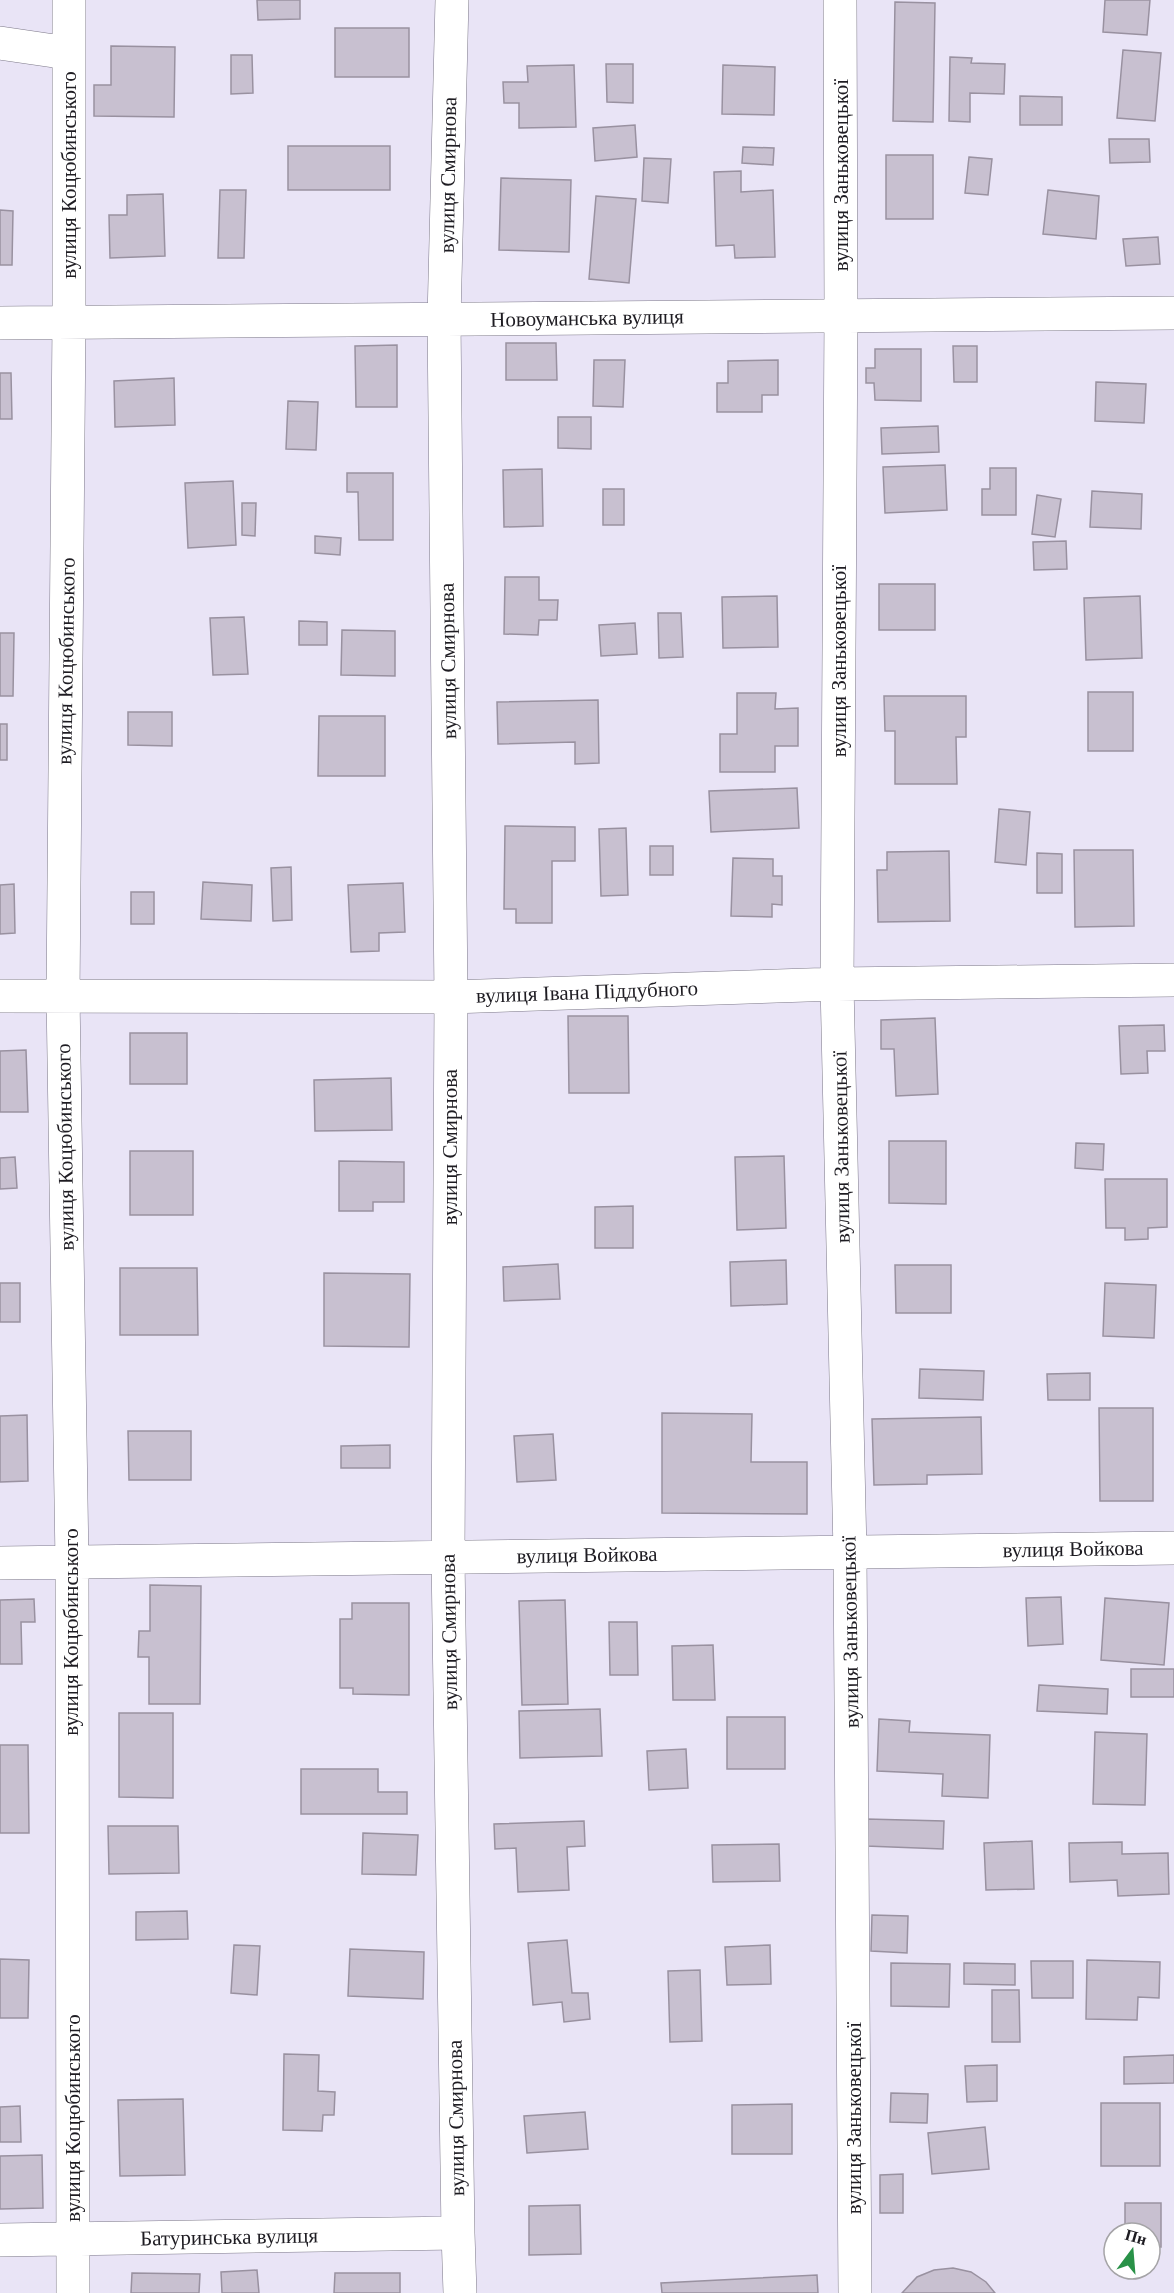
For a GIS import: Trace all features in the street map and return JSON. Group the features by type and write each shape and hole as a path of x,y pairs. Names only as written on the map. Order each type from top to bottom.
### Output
{"street":[{"name":"вулиця Коцюбинського","path":"69,0 69,322 63,995 72,1562 73,2293"},
{"name":"вулиця Смирнова","path":"452,0 444,319 451,997 448,1557 460,2293"},
{"name":"вулиця Заньковецької","path":"840,0 841,315 837,984 850,1552 855,2293"},
{"path":"0,43 69,53"},
{"name":"Новоуманська вулиця","path":"0,323 1174,312"},
{"name":"вулиця Івана Піддубного","path":"0,996 451,997 837,984 1174,980"},
{"name":"вулиця Войкова","path":"0,1563 1174,1548"},
{"name":"Батуринська вулиця","path":"0,2240 458,2233"}],"building":[{"path":"257,0 300,0 300,19 258,20"},
{"path":"1105,0 1150,0 1147,35 1103,32"},
{"path":"895,2 935,3 933,122 893,121"},
{"path":"335,28 409,28 409,77 335,77"},
{"path":"111,46 175,47 174,117 94,116 94,85 111,85"},
{"path":"1123,50 1161,53 1155,121 1117,118"},
{"path":"231,55 252,55 253,93 231,94"},
{"path":"950,57 972,58 971,63 1005,64 1004,94 970,93 970,122 949,121"},
{"path":"606,64 633,64 633,103 607,102"},
{"path":"574,65 576,127 519,128 519,103 504,103 503,82 528,82 527,66"},
{"path":"723,65 775,67 774,115 722,114"},
{"path":"1020,96 1062,97 1062,125 1020,125"},
{"path":"635,125 637,157 595,161 593,128"},
{"path":"1109,139 1149,139 1150,162 1110,163"},
{"path":"288,146 390,146 390,190 288,190"},
{"path":"743,147 774,148 773,165 742,163"},
{"path":"886,155 933,155 933,219 886,219"},
{"path":"969,157 992,159 988,195 965,193"},
{"path":"644,158 671,159 668,203 642,201"},
{"path":"741,171 741,192 773,190 775,257 735,258 734,245 716,246 714,172"},
{"path":"501,178 571,180 569,252 499,250"},
{"path":"220,190 246,190 244,258 218,258"},
{"path":"1048,190 1099,196 1096,239 1043,234"},
{"path":"163,194 165,256 110,258 109,215 127,215 127,195"},
{"path":"596,196 636,199 629,283 589,279"},
{"path":"0,210 13,211 12,265 0,265"},
{"path":"1158,237 1160,264 1126,266 1123,239"},
{"path":"506,343 556,343 557,380 506,380"},
{"path":"397,345 397,407 356,407 355,346"},
{"path":"953,346 977,346 977,382 954,382"},
{"path":"875,349 921,349 921,401 875,400 874,383 866,383 866,368 875,368"},
{"path":"594,360 625,360 623,407 593,406"},
{"path":"778,360 778,395 762,395 762,412 717,412 717,383 728,383 728,361"},
{"path":"0,373 11,373 12,419 0,419"},
{"path":"174,378 175,425 115,427 114,381"},
{"path":"1096,382 1146,384 1144,423 1095,421"},
{"path":"288,401 318,402 316,450 286,449"},
{"path":"558,417 591,417 591,449 558,448"},
{"path":"938,426 939,452 882,454 881,428"},
{"path":"945,465 947,510 885,513 883,467"},
{"path":"990,468 1016,468 1016,515 982,515 982,489 990,489"},
{"path":"542,469 543,526 504,527 503,470"},
{"path":"347,473 393,473 393,540 359,540 358,492 347,492"},
{"path":"233,481 236,545 188,548 185,483"},
{"path":"603,489 624,489 624,525 603,525"},
{"path":"1092,491 1142,494 1141,529 1090,527"},
{"path":"1037,495 1061,499 1055,537 1032,534"},
{"path":"242,503 256,503 255,536 242,535"},
{"path":"315,536 341,538 340,555 315,553"},
{"path":"1066,541 1067,569 1034,570 1033,542"},
{"path":"505,577 539,577 539,600 558,600 557,620 539,620 538,635 504,634"},
{"path":"879,584 935,584 935,630 879,630"},
{"path":"777,596 778,647 723,648 722,597"},
{"path":"1140,596 1142,658 1086,660 1084,598"},
{"path":"658,613 681,613 683,657 659,658"},
{"path":"244,617 248,674 213,675 210,618"},
{"path":"299,621 327,622 327,645 299,645"},
{"path":"635,623 637,654 601,656 599,625"},
{"path":"342,630 395,631 395,676 341,675"},
{"path":"0,633 14,633 13,696 0,696"},
{"path":"1088,692 1133,692 1133,751 1088,751"},
{"path":"737,693 776,693 775,709 798,708 798,746 775,746 775,772 720,772 720,734 737,734"},
{"path":"884,696 966,696 966,737 956,737 957,784 895,784 895,731 885,731"},
{"path":"598,700 599,763 575,764 575,742 498,744 497,702"},
{"path":"128,712 172,712 172,746 128,745"},
{"path":"319,716 385,716 385,776 318,776"},
{"path":"0,724 7,724 7,760 0,760"},
{"path":"797,788 799,828 711,832 709,791"},
{"path":"999,809 1030,812 1026,865 995,862"},
{"path":"505,826 575,827 575,861 552,861 552,923 516,923 516,909 504,909"},
{"path":"626,828 628,895 601,896 599,829"},
{"path":"650,846 673,846 673,875 650,875"},
{"path":"1074,850 1133,850 1134,926 1075,927"},
{"path":"949,851 950,921 878,922 877,870 887,870 887,852"},
{"path":"1037,853 1062,854 1062,893 1037,893"},
{"path":"733,858 773,859 773,876 782,876 782,905 772,904 772,917 731,916"},
{"path":"291,867 292,920 273,921 271,868"},
{"path":"203,882 252,885 251,921 201,919"},
{"path":"403,883 405,932 379,933 379,951 351,952 348,885"},
{"path":"14,884 15,933 0,934 0,885"},
{"path":"131,892 154,892 154,924 131,924"},
{"path":"568,1016 628,1016 629,1093 569,1093"},
{"path":"935,1018 938,1094 896,1096 894,1049 881,1049 881,1020"},
{"path":"1164,1025 1165,1051 1147,1051 1148,1073 1121,1074 1119,1026"},
{"path":"130,1033 187,1033 187,1084 130,1084"},
{"path":"26,1050 28,1112 0,1112 0,1051"},
{"path":"391,1078 392,1130 315,1131 314,1080"},
{"path":"889,1141 946,1141 946,1204 889,1203"},
{"path":"1076,1143 1104,1144 1103,1170 1075,1168"},
{"path":"130,1151 193,1151 193,1215 130,1215"},
{"path":"784,1156 786,1228 737,1230 735,1157"},
{"path":"15,1157 17,1188 0,1189 0,1158"},
{"path":"339,1161 404,1162 404,1202 373,1202 373,1211 339,1211"},
{"path":"1105,1179 1167,1179 1167,1227 1148,1228 1148,1239 1125,1240 1125,1228 1106,1228"},
{"path":"633,1206 633,1248 595,1248 595,1207"},
{"path":"786,1260 787,1304 731,1306 730,1262"},
{"path":"558,1264 560,1299 504,1301 503,1267"},
{"path":"895,1265 951,1265 951,1313 896,1313"},
{"path":"120,1268 197,1268 198,1335 120,1335"},
{"path":"324,1273 410,1274 409,1347 324,1346"},
{"path":"0,1283 20,1283 20,1322 0,1322"},
{"path":"1105,1283 1156,1285 1154,1338 1103,1336"},
{"path":"920,1369 984,1371 983,1400 919,1398"},
{"path":"1090,1373 1090,1400 1048,1400 1047,1374"},
{"path":"1099,1408 1153,1408 1153,1501 1100,1501"},
{"path":"662,1413 752,1414 751,1462 807,1462 807,1514 662,1513"},
{"path":"27,1415 28,1481 0,1482 0,1416"},
{"path":"981,1417 982,1474 927,1475 927,1484 874,1485 872,1419"},
{"path":"128,1431 191,1431 191,1480 129,1480"},
{"path":"553,1434 556,1480 517,1482 514,1436"},
{"path":"390,1445 390,1468 341,1468 341,1446"},
{"path":"150,1585 201,1586 200,1704 149,1704 149,1657 138,1657 139,1631 150,1631"},
{"path":"1061,1597 1063,1644 1028,1646 1026,1598"},
{"path":"1105,1598 1169,1603 1164,1665 1101,1660"},
{"path":"34,1599 35,1622 21,1622 22,1664 0,1664 0,1600"},
{"path":"565,1600 568,1704 522,1705 519,1601"},
{"path":"352,1603 409,1603 409,1695 353,1694 353,1688 340,1688 340,1619 352,1619"},
{"path":"609,1622 637,1622 638,1675 610,1675"},
{"path":"713,1645 715,1700 673,1700 672,1646"},
{"path":"1131,1669 1174,1669 1174,1697 1131,1697"},
{"path":"1039,1685 1108,1689 1107,1714 1037,1711"},
{"path":"600,1709 602,1756 520,1758 519,1711"},
{"path":"119,1713 173,1713 173,1798 119,1797"},
{"path":"727,1717 785,1717 785,1769 727,1769"},
{"path":"879,1719 910,1721 909,1732 990,1735 988,1798 942,1796 943,1774 877,1771"},
{"path":"1095,1732 1147,1734 1145,1805 1093,1804"},
{"path":"0,1745 28,1745 29,1833 0,1833"},
{"path":"686,1749 688,1788 649,1790 647,1751"},
{"path":"301,1769 378,1769 378,1792 407,1792 407,1814 301,1814"},
{"path":"866,1819 944,1821 943,1849 866,1846"},
{"path":"584,1821 585,1846 567,1847 569,1890 518,1892 516,1848 495,1849 494,1824"},
{"path":"108,1826 178,1826 179,1873 109,1874"},
{"path":"363,1833 418,1835 416,1875 362,1874"},
{"path":"1032,1841 1034,1889 986,1890 984,1843"},
{"path":"1122,1842 1122,1854 1168,1853 1169,1894 1118,1896 1117,1880 1070,1882 1069,1843"},
{"path":"779,1844 780,1881 713,1882 712,1845"},
{"path":"187,1911 188,1939 136,1940 136,1912"},
{"path":"872,1915 908,1916 907,1953 871,1951"},
{"path":"567,1940 572,1993 588,1993 590,2019 564,2022 562,2002 533,2005 528,1943"},
{"path":"234,1945 260,1946 257,1995 231,1993"},
{"path":"770,1945 771,1984 727,1985 725,1947"},
{"path":"350,1949 424,1952 423,1999 348,1996"},
{"path":"0,1959 29,1960 28,2018 0,2018"},
{"path":"1087,1960 1160,1962 1159,1998 1138,1997 1137,2020 1086,2019"},
{"path":"1031,1961 1073,1961 1073,1998 1032,1998"},
{"path":"891,1963 950,1964 949,2007 891,2006"},
{"path":"964,1963 1015,1964 1015,1985 964,1984"},
{"path":"700,1970 702,2041 670,2042 668,1971"},
{"path":"992,1990 1019,1990 1020,2042 992,2042"},
{"path":"284,2054 319,2055 318,2091 335,2092 334,2115 323,2115 322,2131 283,2130"},
{"path":"1174,2055 1174,2083 1124,2084 1124,2057"},
{"path":"997,2065 997,2101 967,2102 965,2066"},
{"path":"891,2093 928,2094 927,2123 890,2122"},
{"path":"183,2099 185,2175 120,2176 118,2100"},
{"path":"1101,2103 1160,2103 1160,2166 1101,2166"},
{"path":"792,2104 792,2154 732,2154 732,2105"},
{"path":"20,2106 21,2142 0,2142 0,2107"},
{"path":"585,2112 588,2149 527,2153 524,2116"},
{"path":"985,2127 989,2169 932,2174 928,2133"},
{"path":"42,2155 43,2208 0,2209 0,2156"},
{"path":"903,2174 903,2213 880,2213 880,2175"},
{"path":"1125,2203 1161,2203 1161,2221 1125,2221"},
{"path":"580,2205 581,2254 529,2255 529,2206"},
{"path":"953,2268 971,2272 986,2282 995,2293 902,2293 917,2277 934,2270"},
{"path":"257,2270 259,2293 222,2293 221,2272"},
{"path":"132,2273 200,2274 199,2293 131,2293"},
{"path":"335,2273 400,2273 400,2293 334,2293"},
{"path":"817,2275 818,2293 662,2293 661,2283"}]}
